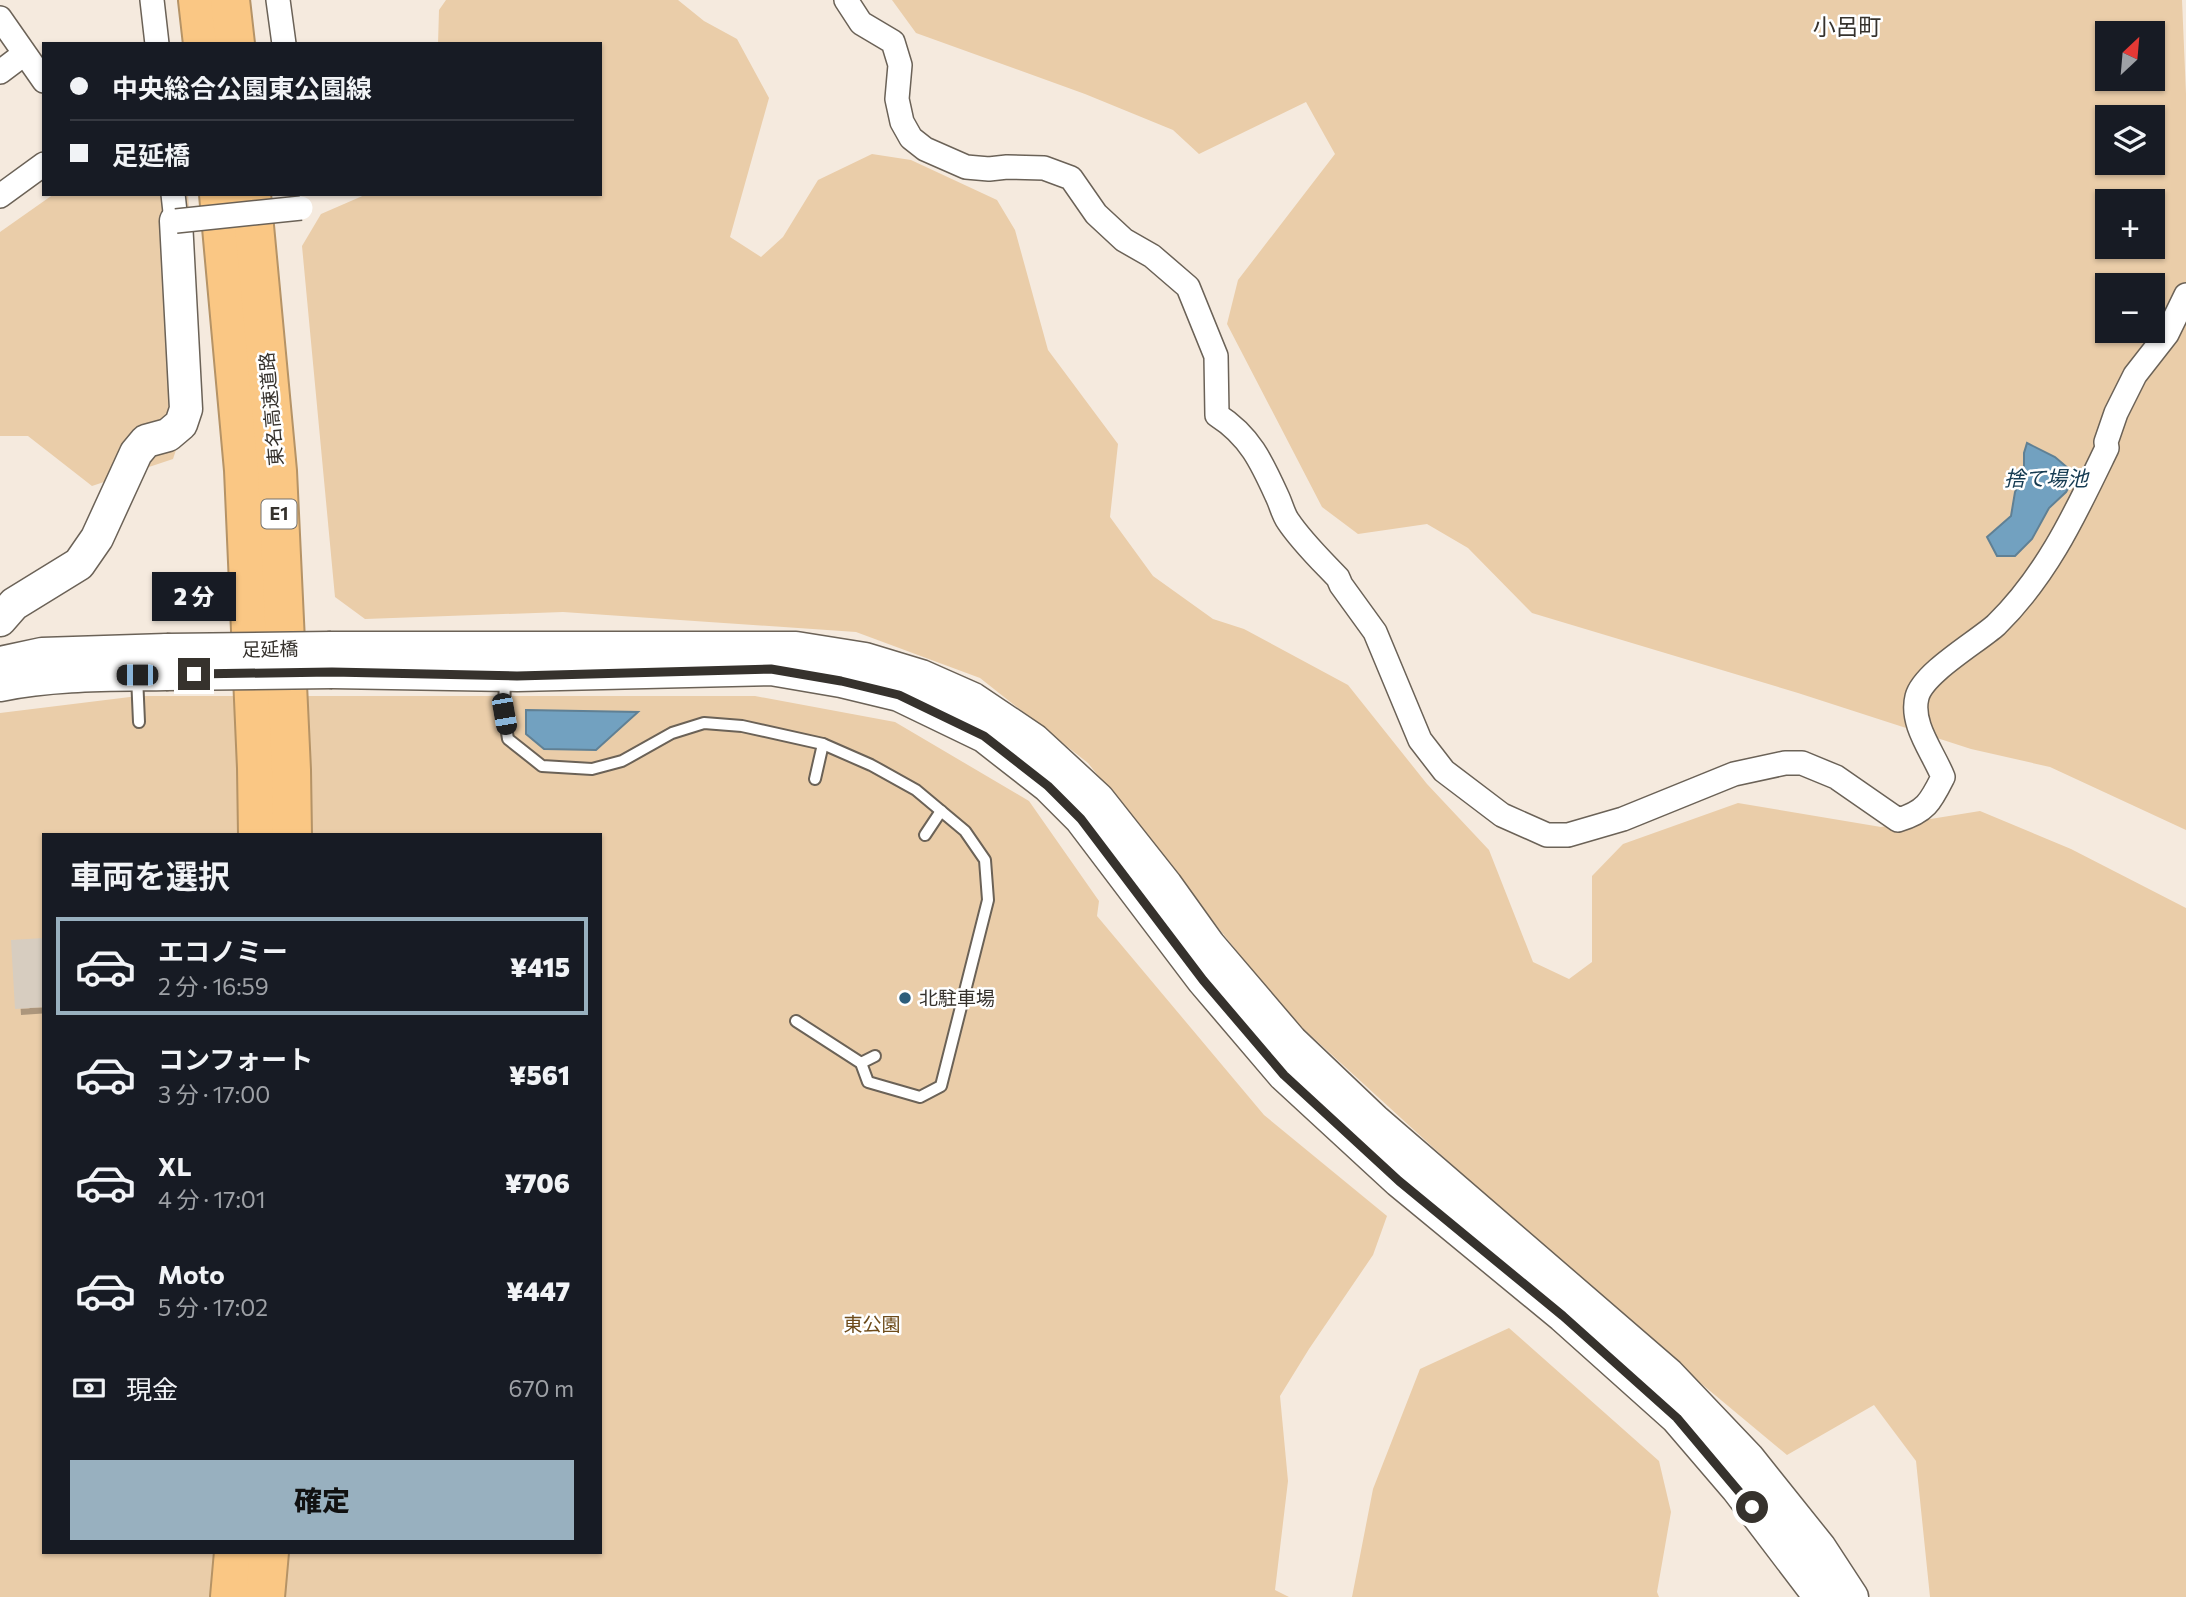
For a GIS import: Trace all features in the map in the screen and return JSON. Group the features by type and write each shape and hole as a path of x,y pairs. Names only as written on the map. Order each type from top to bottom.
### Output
{"highway":[{"path":"198,0 203,42"},
{"path":"230,0 235,42"},
{"name":"東名高速道路","path":"219,196 244,470 258,833"},
{"name":"東名高速道路","path":"251,196 277,471 292,833"},
{"path":"230,1597 234,1554"},
{"path":"265,1597 269,1554"}],"street":[{"path":"152,0 157,42"},
{"path":"278,0 284,42"},
{"path":"846,0 861,23 893,42 900,65 897,99 902,122 911,138 925,149 965,167 1044,167 1071,178 1096,214 1124,240 1152,256 1188,287 1216,356 1217,415 1231,424 1254,449 1286,520 1338,578 1375,632 1420,740 1444,771 1502,815 1547,835 1568,835 1623,819 1734,774 1785,763 1802,763 1836,778 1898,820 1914,816 1930,802 1943,777 1925,742 1915,712 1917,694 1941,668 1995,625 2029,587 2065,535 2107,448 2106,442 2116,413 2135,375 2167,334 2186,295"},
{"path":"0,19 42,77"},
{"path":"0,72 24,54"},
{"path":"0,196 42,165"},
{"path":"0,620 14,604 79,564 97,538 136,453 146,441 168,435 181,424 186,409 174,208 302,201"},
{"path":"332,660 505,661 796,648 865,659 921,676 973,699 1034,740 1098,799 1166,885 1209,946 1291,1041 1374,1120 1668,1374 1748,1458 1820,1548 1852,1597"},
{"path":"0,663 42,654 157,666"},
{"path":"332,660 441,674 505,661 658,673 771,669 841,681 899,695 984,736 1048,786 1081,819 1203,980 1284,1075 1399,1181 1563,1316 1677,1418 1737,1488 1820,1597"},
{"name":"足延橋","path":"157,666 332,660"},
{"path":"0,685 157,666"}],"lane":[{"path":"505,661 504,714 508,739 542,766 592,769 622,761 672,733 704,723 742,726 823,744 871,765 916,790 965,831 985,860 988,901 941,1086 920,1097 868,1082 861,1063 796,1021"},
{"path":"139,722 157,666"},
{"path":"815,779 823,744"},
{"path":"925,835 941,811"},
{"path":"861,1063 875,1056"}],"green space":[{"path":"446,0 678,0 704,21 737,39 769,98 730,237 761,257 783,237 818,180 872,154 911,160 997,200 1015,230 1048,350 1118,444 1110,517 1153,576 1213,619 1244,629 1348,685 1427,784 1489,850 1533,962 1569,979 1592,962 1592,876 1623,844 1738,803 1881,827 1980,811 2071,849 2186,908 2186,1597 1930,1597 1916,1461 1874,1405 1787,1455 1590,1291 1284,1011 1088,763 980,678 856,632 563,612 365,619 335,597 302,246 321,214 362,196 602,196 602,42 438,42 439,10"},
{"path":"892,0 2182,0 2186,94 2186,830 2050,767 1971,749 1798,693 1532,613 1468,548 1427,524 1358,534 1322,507 1227,324 1238,280 1335,154 1306,102 1199,154 1173,130 1085,94 916,33"},
{"path":"51,196 188,196 193,273 195,392 173,459 92,486 28,436 0,436 0,232"},
{"name":"東公園","path":"138,696 755,696 895,722 1029,801 1099,901 1097,916 1264,1115 1387,1216 1373,1255 1280,1396 1288,1481 1275,1590 1289,1597 0,1597 0,713"},
{"path":"1509,1328 1659,1461 1671,1512 1657,1592 1659,1597 1352,1597 1373,1489 1420,1369"}],"water":[{"name":"捨て場池","path":"2027,443 2055,457 2076,475 2066,492 2049,508 2032,539 2015,556 1997,556 1987,537 2011,516 2015,492 2024,474"},
{"path":"526,710 638,712 596,750 544,749 526,734"}],"building":[{"path":"42,938 42,1007 15,1009 11,940"}],"place":[{"name":"北駐車場","path":"905,998"}],"district":[{"name":"小呂町","path":"1847,27"}],"route":[{"path":"194,674 332,672 517,676 771,669 841,681 899,695 984,736 1048,786 1081,819 1203,980 1284,1075 1399,1181 1563,1316 1677,1418 1752,1507"}]}
